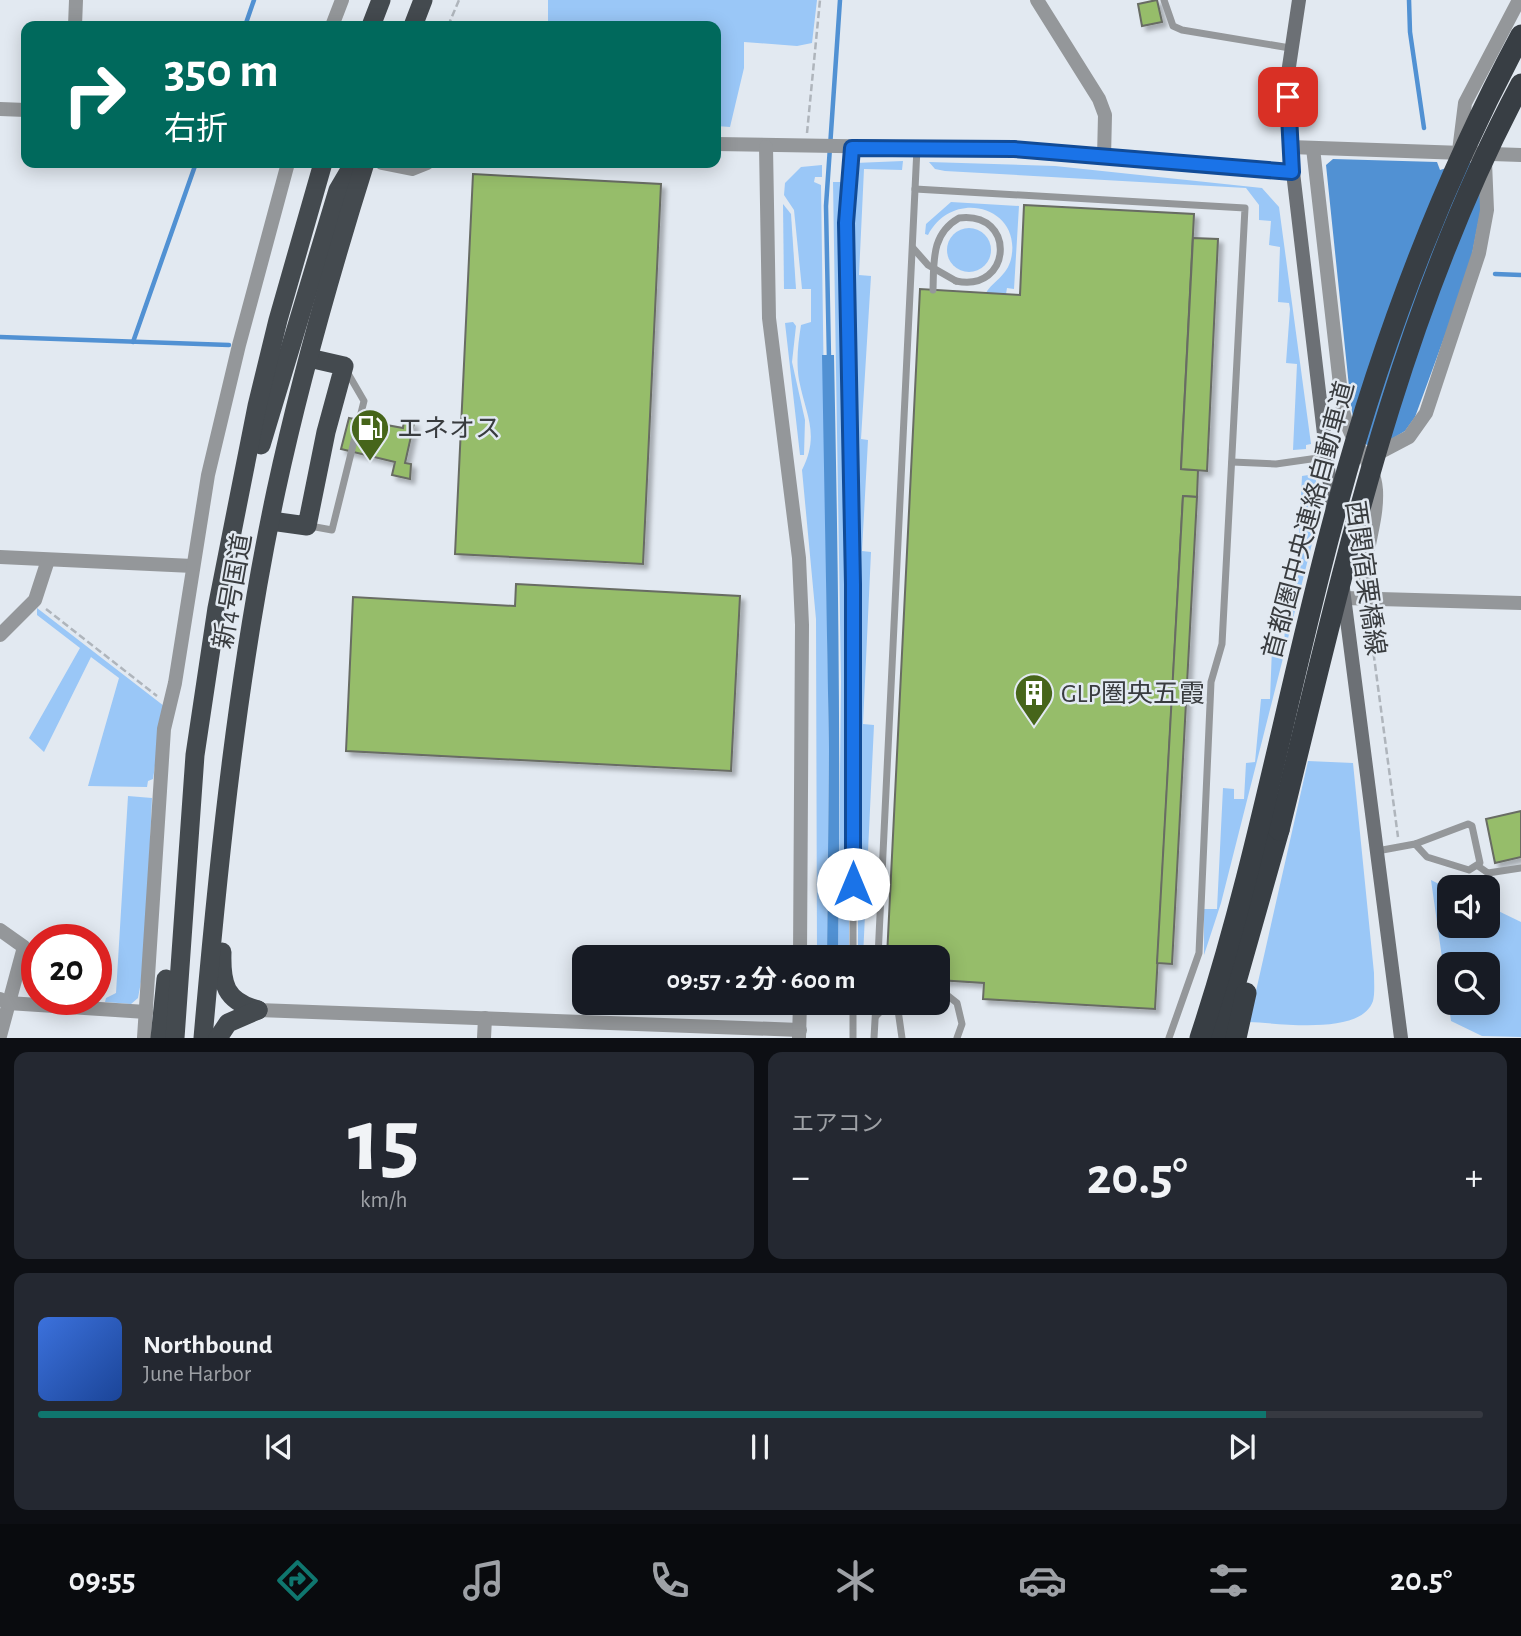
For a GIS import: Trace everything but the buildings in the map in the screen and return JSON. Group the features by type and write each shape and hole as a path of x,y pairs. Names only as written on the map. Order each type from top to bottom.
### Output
{"highway":[{"path":"373,21 381,0"},
{"path":"415,21 423,0"},
{"name":"首都圏中央連絡自動車道","path":"1200,1038 1251,859 1338,503 1384,349 1431,223 1489,95 1521,35"},
{"name":"首都圏中央連絡自動車道","path":"1220,1038 1279,830 1359,510 1405,357 1452,232 1521,84"},
{"name":"新4号国道","path":"175,1038 184,884 198,730 235,515 278,320 322,168"},
{"path":"235,515 261,443 338,190 348,173 356,168"},
{"name":"新4号国道","path":"202,1038 234,746 271,521 309,358 362,168"},
{"path":"271,521 307,526 326,432 344,366 309,358"},
{"path":"1236,1038 1279,830"},
{"path":"223,843 221,974 225,987 240,1005 258,1010"},
{"path":"160,1038 171,922 184,884"},
{"path":"218,1038 228,1023 258,1010"}],"main road":[{"name":"西関宿栗橋線","path":"1299,0 1287,80 1292,172 1325,457 1401,1038"}],"street":[{"path":"75,21 76,0"},
{"path":"334,21 342,0"},
{"path":"1037,0 1100,99 1105,115 1104,158"},
{"path":"1459,153 1465,103 1519,0"},
{"path":"0,109 21,110"},
{"path":"721,144 806,148 1014,149 1292,172"},
{"path":"766,147 769,318 799,558 800,945"},
{"path":"1290,148 1521,155"},
{"path":"1313,148 1343,411 1351,438 1367,459 1376,491 1364,561 1366,598"},
{"path":"1367,459 1409,437 1426,413 1479,253 1487,210 1485,153"},
{"path":"144,1038 164,729 208,475 287,168"},
{"path":"0,558 193,566"},
{"path":"0,635 35,600 48,560"},
{"path":"1344,598 1521,603"},
{"path":"0,930 24,947 4,1001 0,1037"},
{"path":"4,1001 146,1012"},
{"path":"258,1010 800,1034 800,1015"},
{"path":"484,1038 485,1018"}],"lane":[{"path":"1164,0 1174,26 1182,30 1290,48"},
{"path":"852,148 846,223 853,584 853,945"},
{"path":"879,945 917,148"},
{"path":"915,189 1245,208 1222,644 1211,682 1199,953 1169,1038"},
{"path":"912,247 928,265 956,281 977,281 996,267 1001,251 1000,241 991,226 982,219 959,218 941,232 935,247 933,290"},
{"path":"307,526 332,530 364,401 344,366"},
{"path":"1232,462 1276,464 1325,457"},
{"path":"1377,851 1415,844 1468,824 1472,826 1480,859 1478,866"},
{"path":"1415,844 1427,857 1469,870 1478,866"},
{"path":"1478,866 1489,873 1521,868"},
{"path":"950,997 957,1003 962,1024 957,1038"},
{"path":"853,1015 853,1038"},
{"path":"899,1015 902,1038"},
{"path":"874,1038 875,1017"}],"path":[{"path":"451,21 459,0"},
{"path":"806,148 820,0"},
{"path":"1366,598 1399,847"},
{"path":"35,600 170,706"}],"shaded area":[{"path":"548,0 817,0 812,43 797,46 744,42 744,68 730,127 721,126 721,21 548,21"},
{"path":"1333,159 1437,162 1440,170 1466,162 1485,165 1482,203 1469,270 1415,417 1405,431 1375,449 1360,437 1351,406 1326,165"},
{"path":"903,161 902,170 864,169 859,275 871,276 861,439 868,440 862,551 871,552 863,724 874,725 864,945 858,945 858,595 851,222 855,163"},
{"path":"929,162 1055,166 1262,188 1279,207 1311,444 1306,445 1306,449 1293,450 1297,364 1286,363 1290,309 1289,303 1278,302 1280,247 1269,245 1271,221 1259,220 1259,205 1246,188 945,171 935,169"},
{"path":"822,165 822,177 815,177 814,182 821,185 829,749 827,945 817,945 816,619 802,470 811,435 799,380 798,359 801,325 811,322 811,289 802,289 794,210 784,195 785,183 801,167"},
{"path":"833,182 845,182 842,223 849,599 849,945 838,945 841,681"},
{"path":"951,202 1019,206 1014,289 1007,288 1006,294 986,293 1006,270 1011,259 1012,241 1007,227 997,216 968,208 953,211 939,220 928,235 925,234 926,224"},
{"path":"783,204 791,214 796,289 784,289"},
{"path":"969,228 984,235 991,250 984,265 969,272 954,265 947,250 954,235"},
{"path":"793,322 796,326 792,362 805,420 804,455 800,455 785,323"},
{"path":"822,355 834,355 839,656 838,945 827,945 829,749"},
{"path":"1315,474 1320,512 1221,903 1204,955 1204,909 1217,909 1223,788 1234,789 1234,799 1244,799 1246,763 1255,762 1261,699 1270,699 1272,648 1284,648 1286,598 1296,598 1302,476"},
{"path":"37,608 164,706 153,779 148,781 147,787 88,786 119,678 91,657 44,752 29,738 80,648 37,615"},
{"path":"1308,761 1353,763 1374,973 1373,1001 1365,1012 1353,1019 1336,1023 1298,1025 1249,1022"},
{"path":"128,796 152,798 145,960 138,998 131,1004 112,1003 112,995 116,993"},
{"path":"1431,880 1437,883 1437,922"},
{"path":"1500,912 1521,922 1521,1037 1482,1036 1451,1021 1450,1015 1500,1015 1500,952 1441,952 1439,938 1500,938"}],"waterway":[{"path":"247,21 254,0"},
{"path":"829,359 826,206 840,0"},
{"path":"1409,0 1410,32 1424,128"},
{"path":"133,342 194,168"},
{"path":"1495,274 1521,275"},
{"path":"0,337 229,345"}],"place":[{"name":"エネオス","path":"370,462"},
{"name":"GLP圏央五霞","path":"1034,727"}],"route":[{"path":"853,884 853,584 846,223 852,148 1014,149 1292,172 1288,97"}]}
